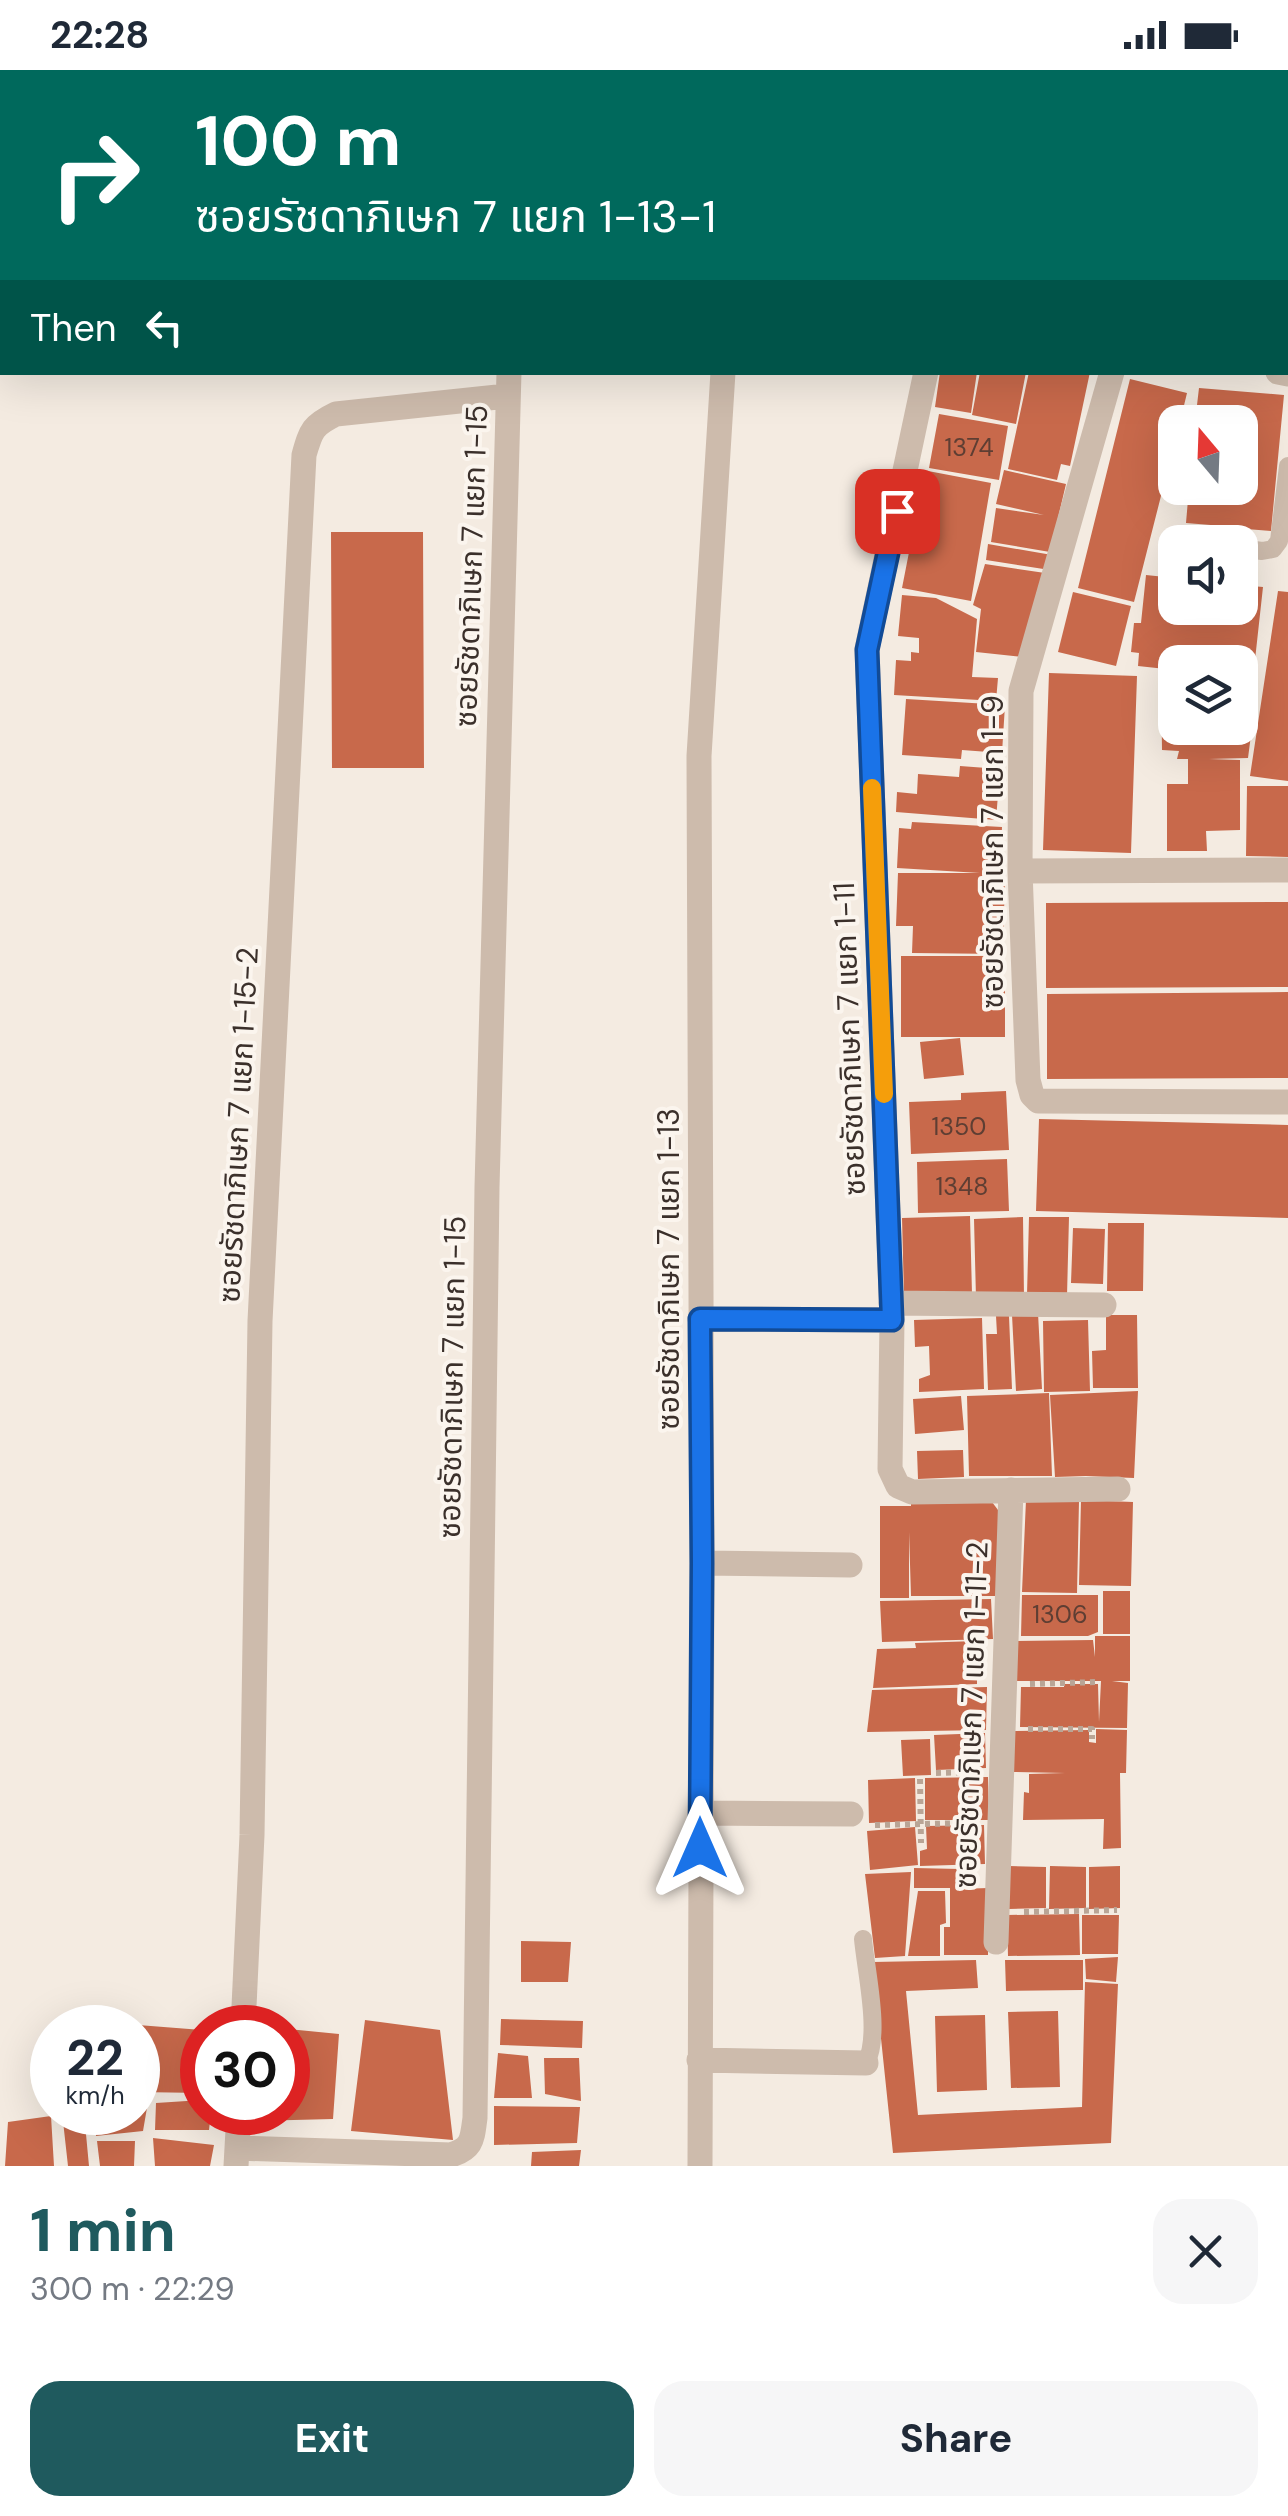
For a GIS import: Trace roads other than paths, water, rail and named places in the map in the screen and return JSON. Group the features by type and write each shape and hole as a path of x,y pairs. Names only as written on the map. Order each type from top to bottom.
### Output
{"street":[{"name":"ซอยรัชดาภิเษก 7 แยก 1-13","path":"700,2166 698,756 723,375"},
{"name":"ซอยรัชดาภิเษก 7 แยก 1-11","path":"925,375 867,650 891,1312 890,1469 898,1486 912,1492 1118,1489"},
{"name":"ซอยรัชดาภิเษก 7 แยก 1-9","path":"1111,375 1021,692 1020,872 1028,1080 1038,1101 1288,1102"},
{"name":"ซอยรัชดาภิเษก 7 แยก 1-15-2","path":"244,2005 252,1836 260,1321 304,455 310,433 336,414 508,384"},
{"name":"ซอยรัชดาภิเษก 7 แยก 1-15","path":"237,2157 451,2155 464,2151 472,2140 486,1187 508,384"},
{"path":"1020,872 1288,870"},
{"path":"700,1319 1104,1304"},
{"name":"ซอยรัชดาภิเษก 7 แยก 1-11-2","path":"996,1942 1011,1490"},
{"path":"702,1563 850,1565"},
{"path":"700,1814 860,1819"},
{"path":"699,2060 866,2063"}],"lane":[{"path":"1258,550 1273,549 1279,541 1288,466"},
{"path":"863,1939 874,2030 872,2053 866,2063"}]}
